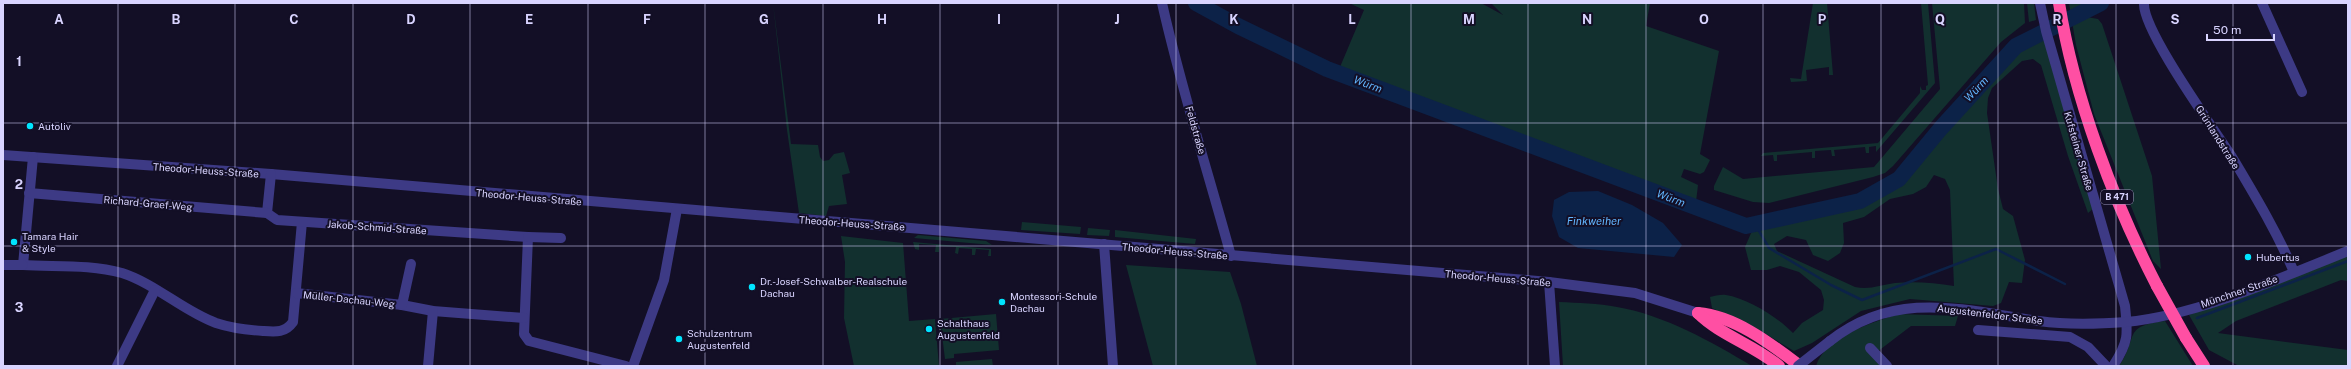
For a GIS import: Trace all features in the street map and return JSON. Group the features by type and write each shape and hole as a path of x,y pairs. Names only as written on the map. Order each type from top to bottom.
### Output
{"highway":[{"name":"B 471","path":"2060,6 2073,67 2100,153 2125,216 2158,286 2186,338 2204,366"},
{"path":"1698,313 1707,322 1767,356 1779,366"},
{"path":"1698,313 1712,314 1744,329 1799,366"}],"street":[{"name":"Feldstraße","path":"1162,3 1177,68 1192,115 1231,256"},
{"name":"Kufsteiner Straße","path":"2040,3 2046,32 2125,306 2128,335 2121,354 2113,366"},
{"name":"Grünlandstraße","path":"2144,3 2143,11 2160,47 2232,158 2294,272"},
{"path":"2262,3 2302,92"},
{"name":"Theodor-Heuss-Straße","path":"3,154 271,174 1549,282 1635,293 1698,313"},
{"path":"22,265 33,157"},
{"path":"267,213 271,174"},
{"name":"Richard-Graef-Weg","path":"29,193 267,213"},
{"path":"633,366 664,280 677,209"},
{"name":"Jakob-Schmid-Straße","path":"267,213 277,220 561,238"},
{"path":"3,265 98,268 122,274 155,290 215,323 241,329 281,331 289,327 293,322 302,222"},
{"path":"528,237 524,334 529,341 626,366"},
{"path":"1104,244 1113,365"},
{"name":"Münchner Straße","path":"2127,322 2154,318 2222,299 2348,251"},
{"name":"Müller-Dachau-Weg","path":"402,305 411,264"},
{"path":"1549,282 1555,366"},
{"path":"117,366 155,290"},
{"name":"Müller-Dachau-Weg","path":"296,294 402,305 433,311 524,318"},
{"name":"Augustenfelder Straße","path":"1799,366 1830,341 1865,318 1885,312 1914,307 1941,306 2041,321 2127,322"},
{"path":"428,366 433,311"},
{"path":"1978,330 2070,337 2088,347 2106,366"},
{"path":"1870,348 1887,366"}],"green space":[{"path":"773,3 791,144 818,145 820,157 823,161 829,160 834,154 844,152 850,173 842,175 847,204 829,206 826,216 799,213 787,130"},
{"path":"1349,3 1481,3 1503,15 1491,3 1650,3 1646,26 1719,51 1700,154 1710,160 1704,172 1700,174 1684,169 1681,177 1698,185 1696,202 1340,67 1364,10"},
{"path":"1813,3 1827,3 1833,75 1829,75 1829,67 1806,70 1807,81 1791,82 1790,78 1801,79"},
{"path":"1921,3 1928,3 1935,83 1876,152 1876,146 1869,147 1869,153 1866,153 1865,147 1834,150 1835,156 1832,156 1831,150 1815,151 1815,158 1812,158 1812,152 1777,155 1777,161 1774,161 1773,155 1761,156 1763,153 1878,143 1920,93 1920,86 1922,90 1926,90 1926,86 1928,85"},
{"path":"1932,3 2024,3 2025,23 2001,42 1893,166 1885,173 1769,203 1753,202 1714,190 1714,186 1723,167 1743,179 1874,167 1940,89"},
{"path":"2027,3 2034,3 2036,20 2029,22"},
{"path":"2069,3 2084,3 2087,17 2098,19 2102,24 2152,176 2161,269 2153,261 2094,114 2076,45"},
{"path":"2033,37 2049,43 2095,207 2088,213 2068,156 2041,65 2033,59 2022,61 1992,88 1988,98 1987,113 1998,189 2003,209 2013,216 2025,260 2022,283 2009,282 2001,303 1993,306 1910,299 1861,311 1812,343 1794,351 1754,327 1712,308 1710,297 1726,295 1734,297 1753,304 1780,321 1793,333 1802,323 1823,310 1824,300 1821,290 1799,272 1780,266 1767,270 1751,270 1745,247 1755,224 1860,201 1899,179 1988,74 2016,46","holes":["1934,175 1945,179 1950,190 1954,286 1910,282 1895,283 1870,288 1855,287 1777,251 1774,244 1787,236 1806,240 1813,255 1828,261 1840,253 1844,243 1843,223 1864,217 1890,199 1913,194 1926,187"]},
{"path":"1022,222 1081,227 1080,234 1021,230"},
{"path":"1088,228 1110,230 1109,236 1087,235"},
{"path":"1115,230 1196,239 1195,244 1115,237"},
{"path":"918,235 986,241 992,245 914,238"},
{"path":"841,236 903,243 909,321 935,319 939,366 854,366 844,318 845,262"},
{"path":"913,242 991,249 991,256 988,256 989,250 976,249 975,255 972,255 972,249 959,248 958,254 955,253 956,247 939,246 939,252 935,252 936,245 919,244 919,250 915,249"},
{"path":"2348,255 2348,281 2341,280 2236,321 2218,333 2348,350 2348,366 2239,366 2209,350 2189,315"},
{"path":"1126,265 1230,272 1241,304 1257,366 1153,366"},
{"path":"1559,302 1588,303 1610,306 1652,316 1687,330 1752,366 1563,366"},
{"path":"996,314 999,350 954,354 954,358 945,359 940,319"},
{"path":"1899,314 1958,316 1955,326 1911,326 1873,355 1883,366 1816,366 1821,356 1839,339 1876,321"},
{"path":"2165,321 2193,366 2119,366 2136,330 2151,323"},
{"path":"992,359 993,366 956,366 956,362"}],"water":[{"name":"Finkweiher","path":"1598,191 1632,205 1663,223 1682,245 1674,257 1578,248 1559,237 1552,216 1554,200 1569,192"}],"waterway":[{"name":"Würm","path":"1196,3 1238,26 1327,69 1746,226 1860,201 1899,179 1941,128 2016,46 2101,3"},
{"path":"1755,224 1769,248 1831,285 1862,300 1996,249 2065,284"},
{"path":"2197,318 2348,261"}],"place":[{"name":"Autoliv","path":"30,126"},
{"name":"Tamara Hair & Style","path":"14,242"},
{"name":"Hubertus","path":"2248,257"},
{"name":"Dr.-Josef-Schwalber-Realschule Dachau","path":"752,287"},
{"name":"Montessori-Schule Dachau","path":"1002,302"},
{"name":"Schalthaus Augustenfeld","path":"929,329"},
{"name":"Schulzentrum Augustenfeld","path":"679,339"}]}
